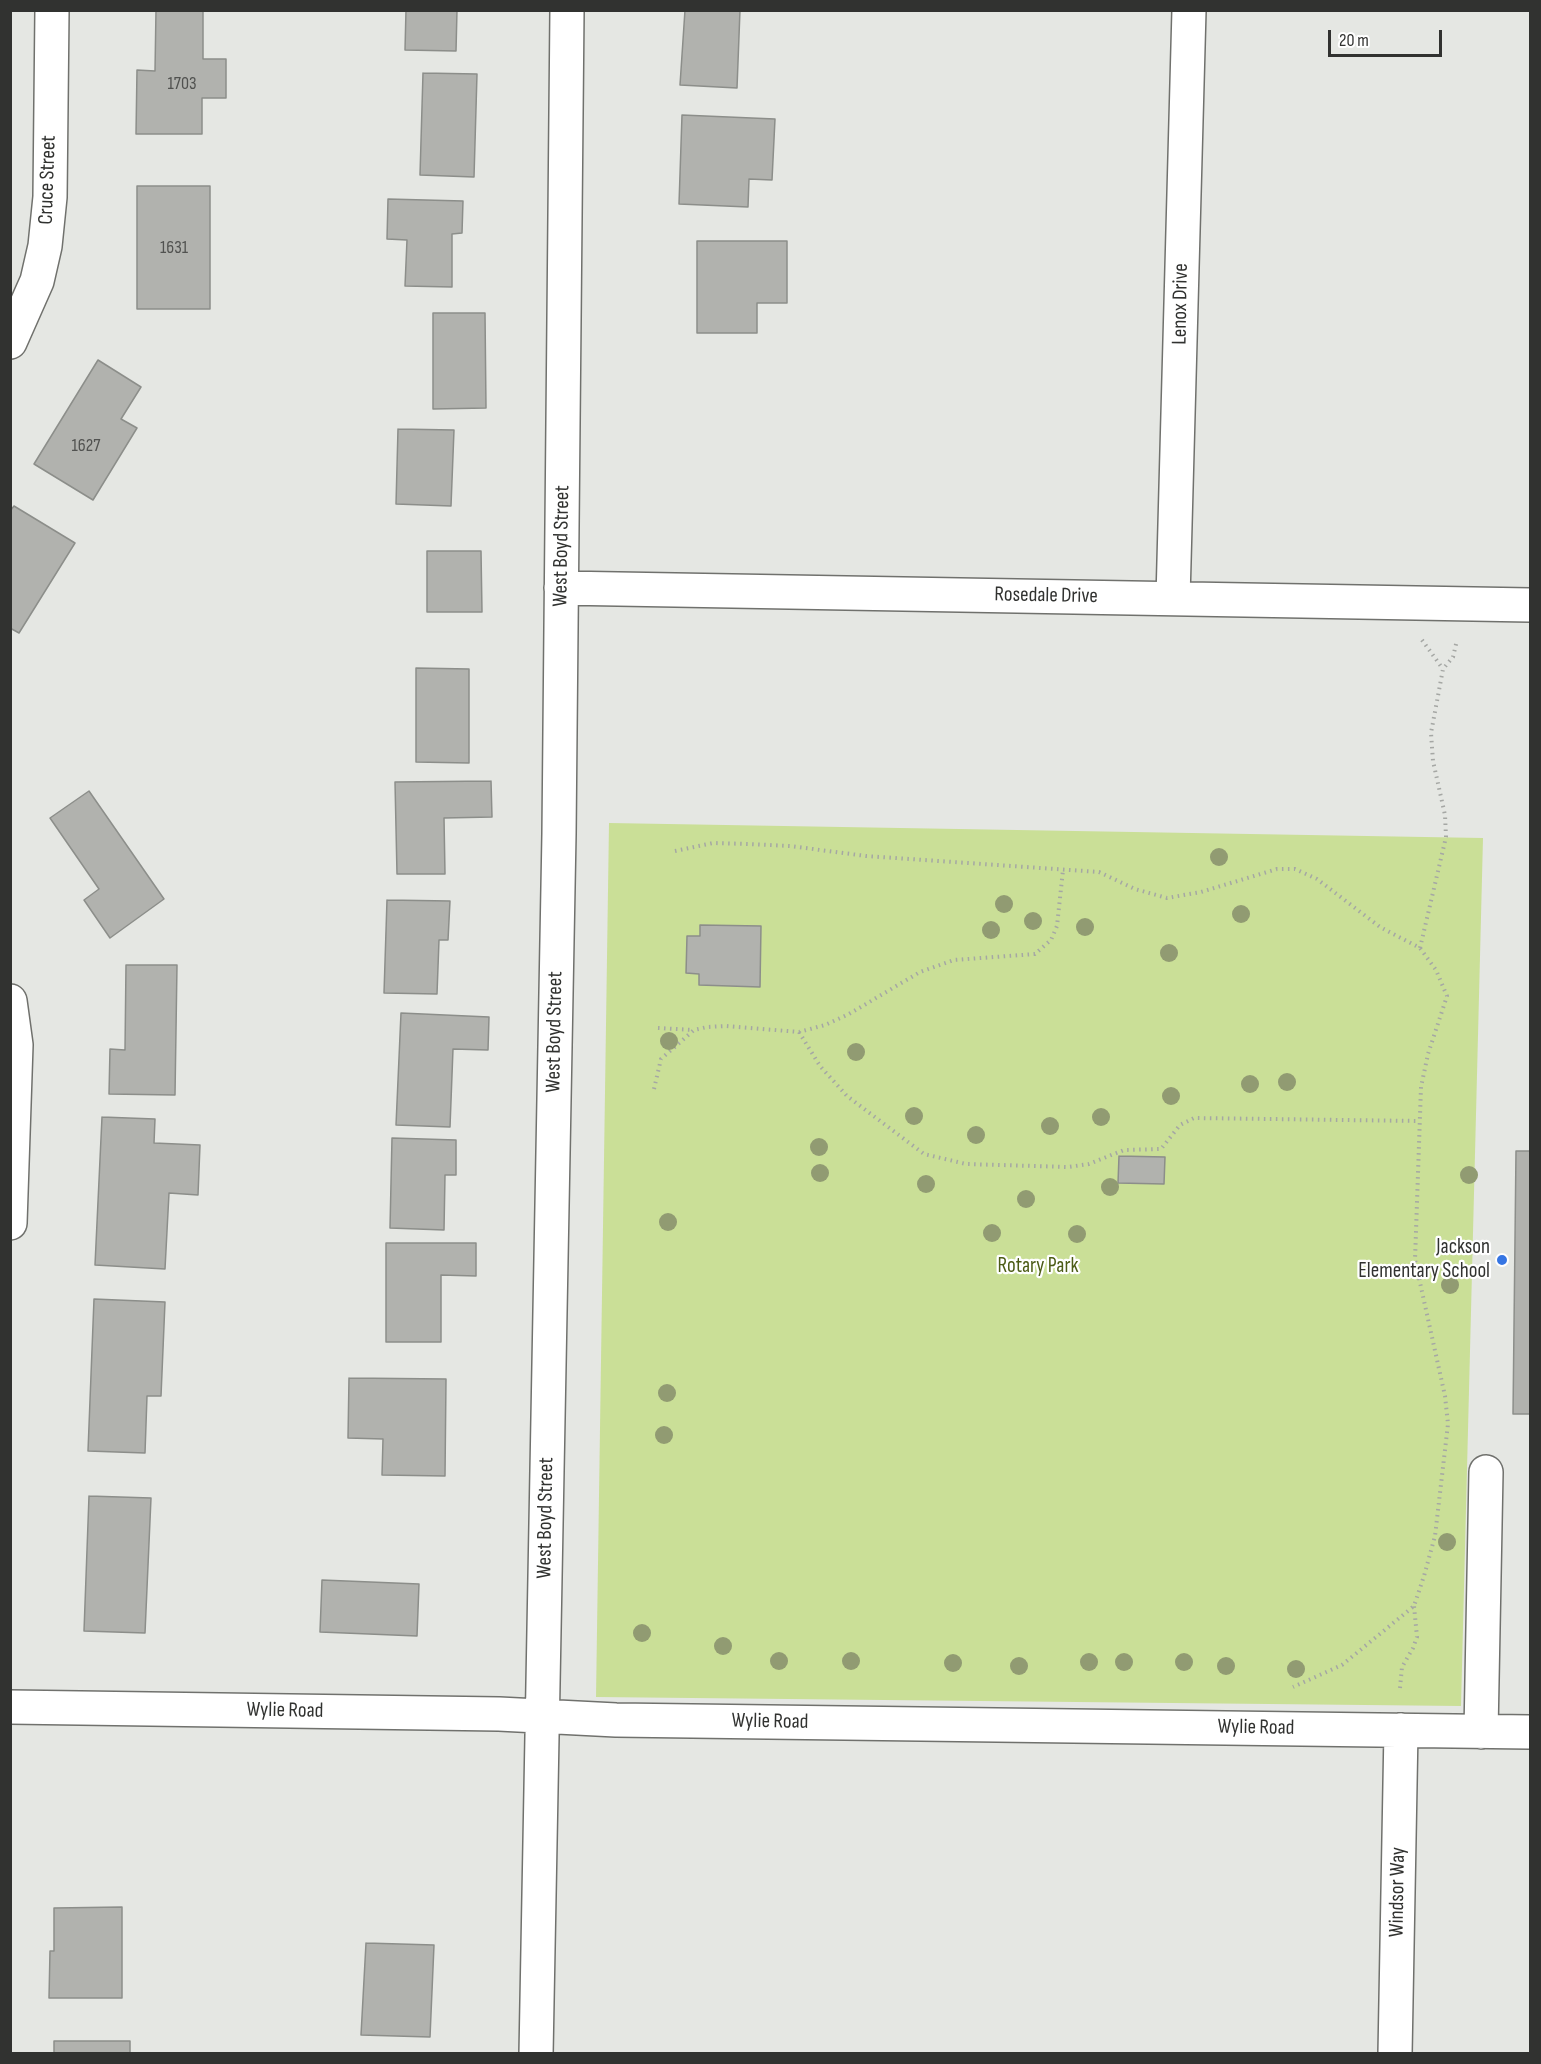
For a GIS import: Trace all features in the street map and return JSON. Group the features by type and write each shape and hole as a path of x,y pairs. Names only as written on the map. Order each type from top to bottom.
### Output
{"street":[{"name":"Cruce Street","path":"10,342 37,281 45,246 50,196 52,10"},
{"name":"West Boyd Street","path":"536,2054 559,846 567,10"},
{"name":"Lenox Drive","path":"1173,598 1189,10"},
{"name":"Rosedale Drive","path":"561,588 1530,605"},
{"path":"10,1001 16,1045 10,1223"},
{"path":"1481,1732 1486,1472"},
{"name":"Wylie Road","path":"10,1707 543,1715 616,1720 1530,1732"},
{"name":"Windsor Way","path":"1395,2054 1401,1730"}],"path":[{"path":"1420,948 1446,837 1445,815 1433,761 1431,733 1443,669 1453,657 1459,635 1463,603"},
{"path":"675,850 713,843 790,846 866,856 1099,872 1135,889 1167,898 1201,892 1277,869 1295,869 1317,879 1380,927 1420,948 1436,970 1447,996 1428,1054 1421,1088 1415,1260 1445,1396 1448,1425 1435,1536 1414,1606 1417,1637 1402,1667 1400,1688"},
{"path":"658,1028 694,1030 726,1026 799,1032 825,1025 849,1014 920,972 954,960 1035,954 1051,940 1057,926 1063,870"},
{"path":"654,1089 661,1059 694,1030"},
{"path":"799,1032 820,1066 847,1096 924,1154 966,1164 1068,1167 1089,1164 1124,1150 1161,1149 1180,1125 1194,1118 1419,1121"},
{"path":"1293,1687 1342,1665 1414,1606"}],"green space":[{"name":"Rotary Park","path":"609,823 1483,838 1461,1706 596,1697"}],"building":[{"path":"156,10 203,10 203,59 226,59 226,98 202,98 202,134 136,134 137,70 155,71"},
{"path":"406,10 457,10 456,51 405,50"},
{"path":"685,10 740,10 737,88 680,85"},
{"path":"423,73 477,74 474,177 420,175"},
{"path":"682,115 775,119 772,180 749,179 748,207 679,204"},
{"path":"137,186 210,186 210,309 137,309"},
{"path":"388,199 463,201 462,233 452,234 452,287 405,286 407,240 387,239"},
{"path":"697,241 787,241 787,303 757,303 757,333 697,333"},
{"path":"433,313 485,313 486,408 433,409"},
{"path":"98,360 141,387 121,419 137,428 93,500 34,464"},
{"path":"398,429 454,430 451,506 396,504"},
{"path":"14,506 75,543 19,633 10,628 10,511"},
{"path":"427,551 481,551 482,612 427,612"},
{"path":"416,668 469,669 469,763 416,762"},
{"path":"491,781 492,817 444,818 445,874 397,874 395,782"},
{"path":"89,791 164,899 110,938 84,900 99,889 50,818"},
{"path":"387,900 450,901 448,940 439,940 437,994 384,993"},
{"path":"700,925 761,926 760,987 699,985 699,974 686,973 687,936 700,936"},
{"path":"126,965 177,965 175,1095 109,1094 110,1049 125,1050"},
{"path":"401,1013 489,1017 488,1050 453,1049 450,1127 396,1125"},
{"path":"102,1117 155,1119 154,1143 200,1145 198,1195 169,1193 165,1269 95,1265"},
{"path":"392,1138 456,1140 456,1175 445,1175 444,1230 390,1228"},
{"path":"1516,1151 1530,1151 1530,1414 1513,1414"},
{"path":"1119,1156 1165,1157 1164,1184 1118,1183"},
{"path":"386,1243 476,1243 476,1276 441,1275 441,1342 386,1342"},
{"path":"94,1299 165,1302 161,1396 147,1396 145,1453 88,1451"},
{"path":"349,1378 446,1379 445,1476 382,1475 383,1439 348,1438"},
{"path":"89,1496 151,1498 145,1633 84,1631"},
{"path":"322,1580 419,1584 417,1636 320,1632"},
{"path":"122,1907 122,1998 49,1998 50,1951 54,1951 54,1908"},
{"path":"366,1943 434,1945 430,2037 361,2035"},
{"path":"54,2041 130,2041 130,2054 54,2054"}],"place":[{"name":"Jackson Elementary School","path":"1502,1260"}]}
